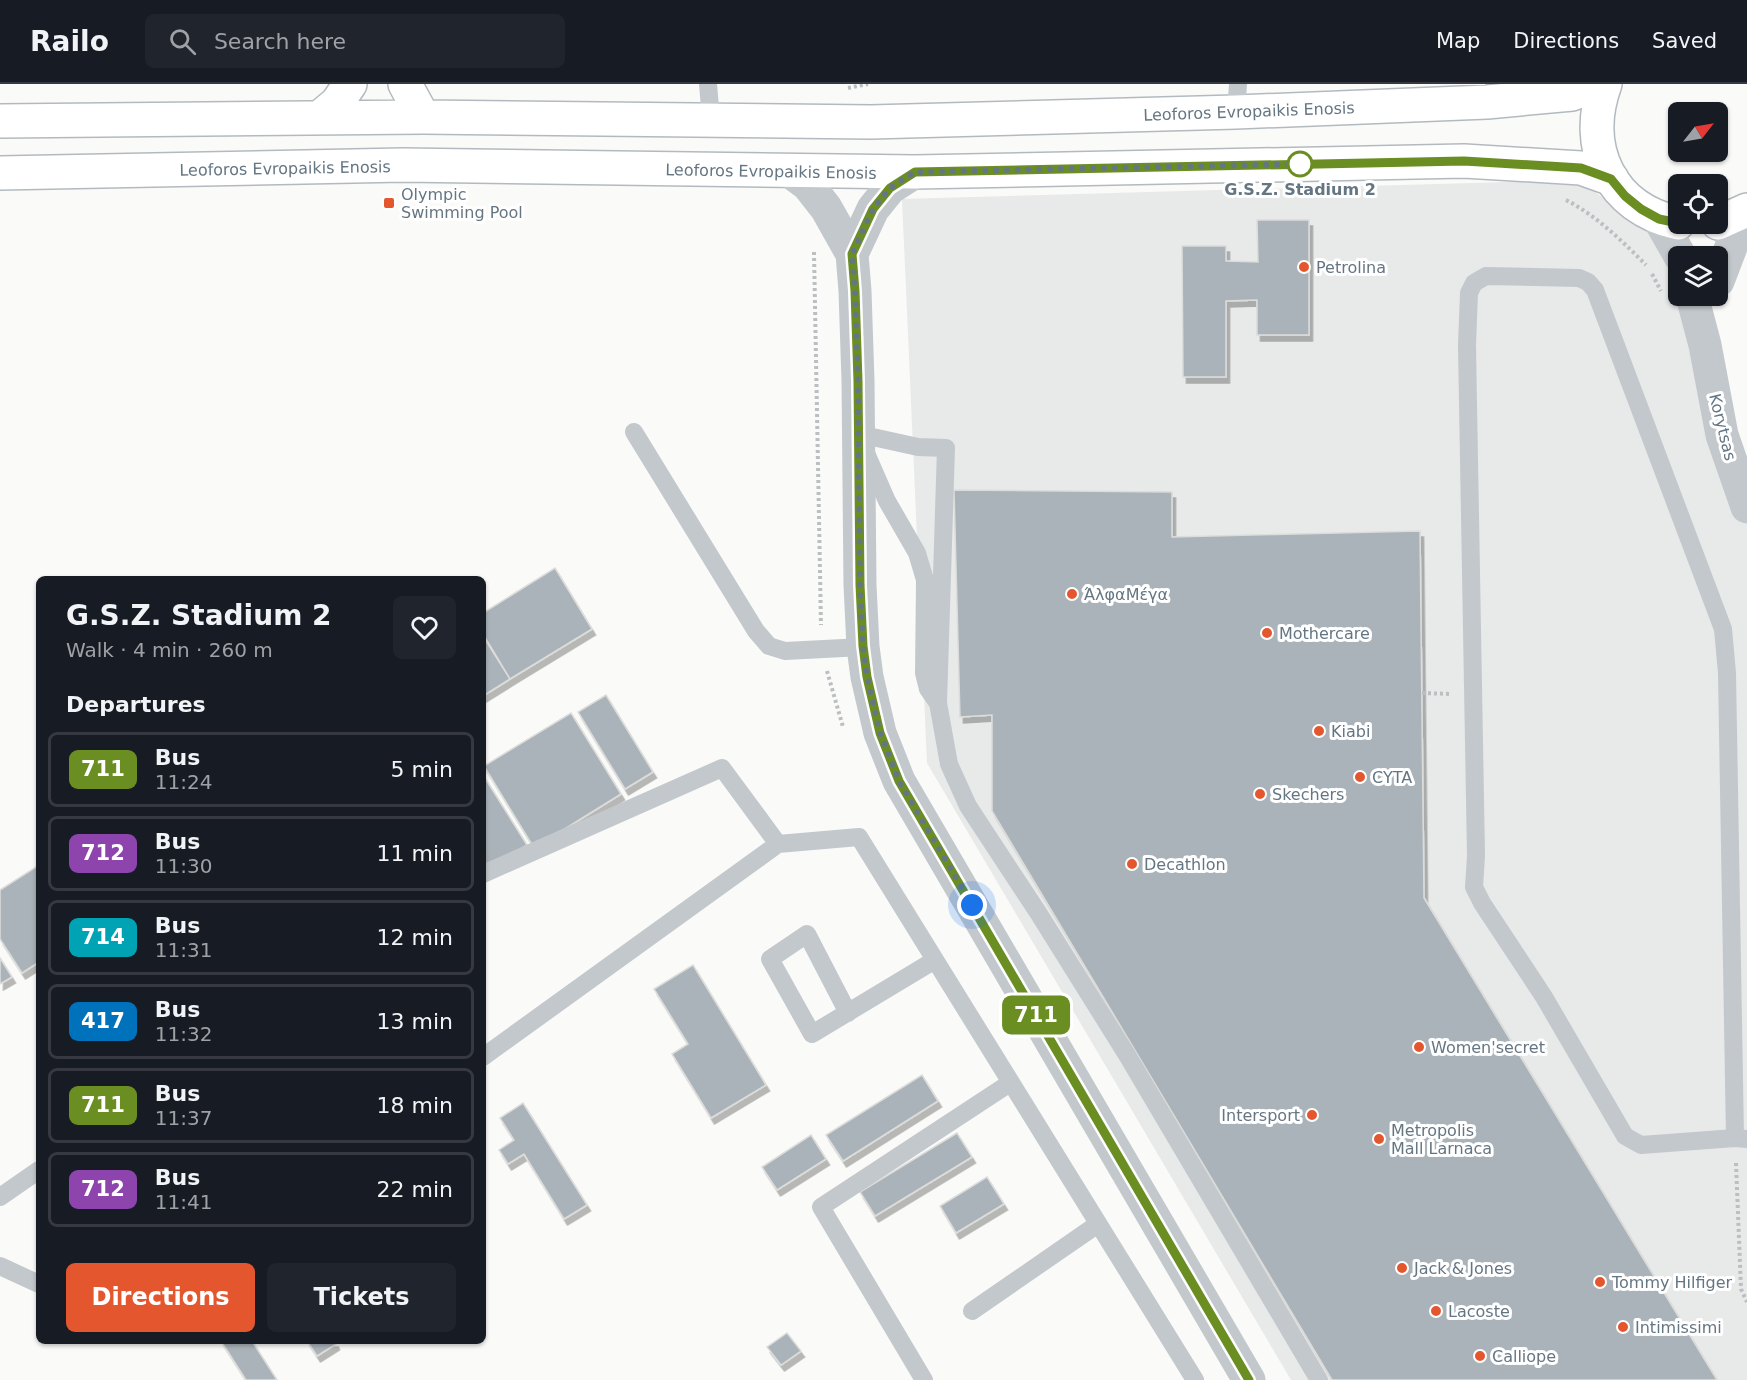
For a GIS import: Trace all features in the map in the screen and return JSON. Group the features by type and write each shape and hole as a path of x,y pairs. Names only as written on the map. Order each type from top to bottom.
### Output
{"main road":[{"path":"319,118 337,103 350,84"},
{"path":"405,84 423,117"},
{"name":"Leoforos Evropaikis Enosis","path":"0,121 423,117 872,122 1237,98 1487,102 1572,94 1597,84"},
{"path":"1605,84 1598,104 1596,130 1601,155 1611,179 1625,196 1641,209 1668,220"},
{"name":"Leoforos Evropaikis Enosis","path":"0,173 403,165 915,172 1464,161 1581,168 1611,179"}],"street":[{"path":"789,171 808,185 826,208 852,254 855,291 863,646 867,677 880,733 899,781 1249,1380"},
{"path":"852,254 873,209 890,188 915,172"},
{"path":"1728,246 1736,215"},
{"path":"1684,306 1706,345"},
{"path":"1706,345 1713,306"},
{"name":"Korytsas","path":"1706,345 1722,435 1747,507"}],"lane":[{"path":"708,84 711,119"},
{"path":"1486,276 1579,278 1588,282 1595,290 1723,629 1738,743 1741,1138 1641,1145 1625,1136 1544,997 1482,903 1474,886 1476,856 1467,345 1469,293 1474,283 1486,276"},
{"path":"634,432 756,631 769,646 785,651 863,646"},
{"path":"859,434 887,501 916,553 926,580 924,674 928,689 938,703"},
{"path":"859,434 918,447 946,448 938,703 949,764 968,806 1127,1055 1319,1380"},
{"path":"486,873 722,768 778,844"},
{"path":"486,1055 778,844 858,837 1195,1380"},
{"path":"848,1013 807,934 770,959 812,1034 848,1013 935,960"},
{"path":"924,1380 821,1207 1010,1083"},
{"path":"0,1197 36,1172"},
{"path":"972,1311 1098,1224"},
{"path":"0,1266 36,1283"}],"path":[{"path":"1560,197 1579,207 1618,237 1668,286"},
{"path":"1741,1138 1741,1289 1747,1302"}],"shaded area":[{"path":"1579,180 1668,246 1668,306 1712,306 1747,498 1747,1380 1291,1380 927,763 902,199"}],"building":[{"path":"1257,220 1309,220 1309,335 1257,335 1257,300 1226,301 1226,377 1183,377 1182,246 1226,246 1226,261 1258,262"},
{"name":"Metropolis Mall Larnaca","path":"954,490 1172,492 1172,537 1420,531 1424,898 1717,1380 1332,1380 992,811 992,715 960,717"},
{"path":"555,568 592,629 510,679 486,639 486,611"},
{"path":"486,641 510,679 486,694"},
{"path":"606,695 653,772 625,789 578,712"},
{"path":"571,713 621,794 534,848 486,769 486,765"},
{"path":"486,780 527,845 486,870"},
{"path":"36,867 36,964 22,973 0,939 0,890"},
{"path":"0,958 12,977 0,984"},
{"path":"693,965 766,1085 711,1118 672,1054 688,1044 654,989"},
{"path":"922,1075 938,1101 843,1161 826,1135"},
{"path":"523,1103 587,1205 564,1219 524,1154 508,1164 499,1150 514,1140 500,1118"},
{"path":"957,1133 972,1157 875,1216 860,1192"},
{"path":"811,1135 826,1159 777,1190 762,1167"},
{"path":"987,1177 1004,1204 956,1233 940,1206"},
{"path":"787,1333 801,1351 781,1365 767,1347"},
{"path":"223,1344 254,1344 277,1380 246,1380"},
{"path":"309,1344 336,1344 317,1356"}],"bus line":[{"name":"711","path":"1249,1380 899,781 880,733 867,677 863,646 860,585 858,381 852,254 873,209 890,188 915,172 1464,161 1581,168 1611,179 1625,196 1641,209 1659,219 1668,221"}],"place":[{"name":"G.S.Z. Stadium 2","path":"1300,164"},
{"name":"Olympic Swimming Pool","path":"389,203"},
{"name":"Petrolina","path":"1304,267"},
{"name":"ΆλφαΜέγα","path":"1072,594"},
{"name":"Mothercare","path":"1267,633"},
{"name":"Kiabi","path":"1319,731"},
{"name":"CYTA","path":"1360,777"},
{"name":"Skechers","path":"1260,794"},
{"name":"Decathlon","path":"1132,864"},
{"name":"Women'secret","path":"1419,1047"},
{"name":"Intersport","path":"1312,1115"},
{"name":"Metropolis Mall Larnaca","path":"1379,1139"},
{"name":"Jack & Jones","path":"1402,1268"},
{"name":"Tommy Hilfiger","path":"1600,1282"},
{"name":"Lacoste","path":"1436,1311"},
{"name":"Intimissimi","path":"1623,1327"},
{"name":"Calliope","path":"1480,1356"}],"route":[{"path":"972,905 899,781 880,733 867,677 860,585 858,381 852,254 860,235 873,209 890,188 915,172 1300,164"}]}
